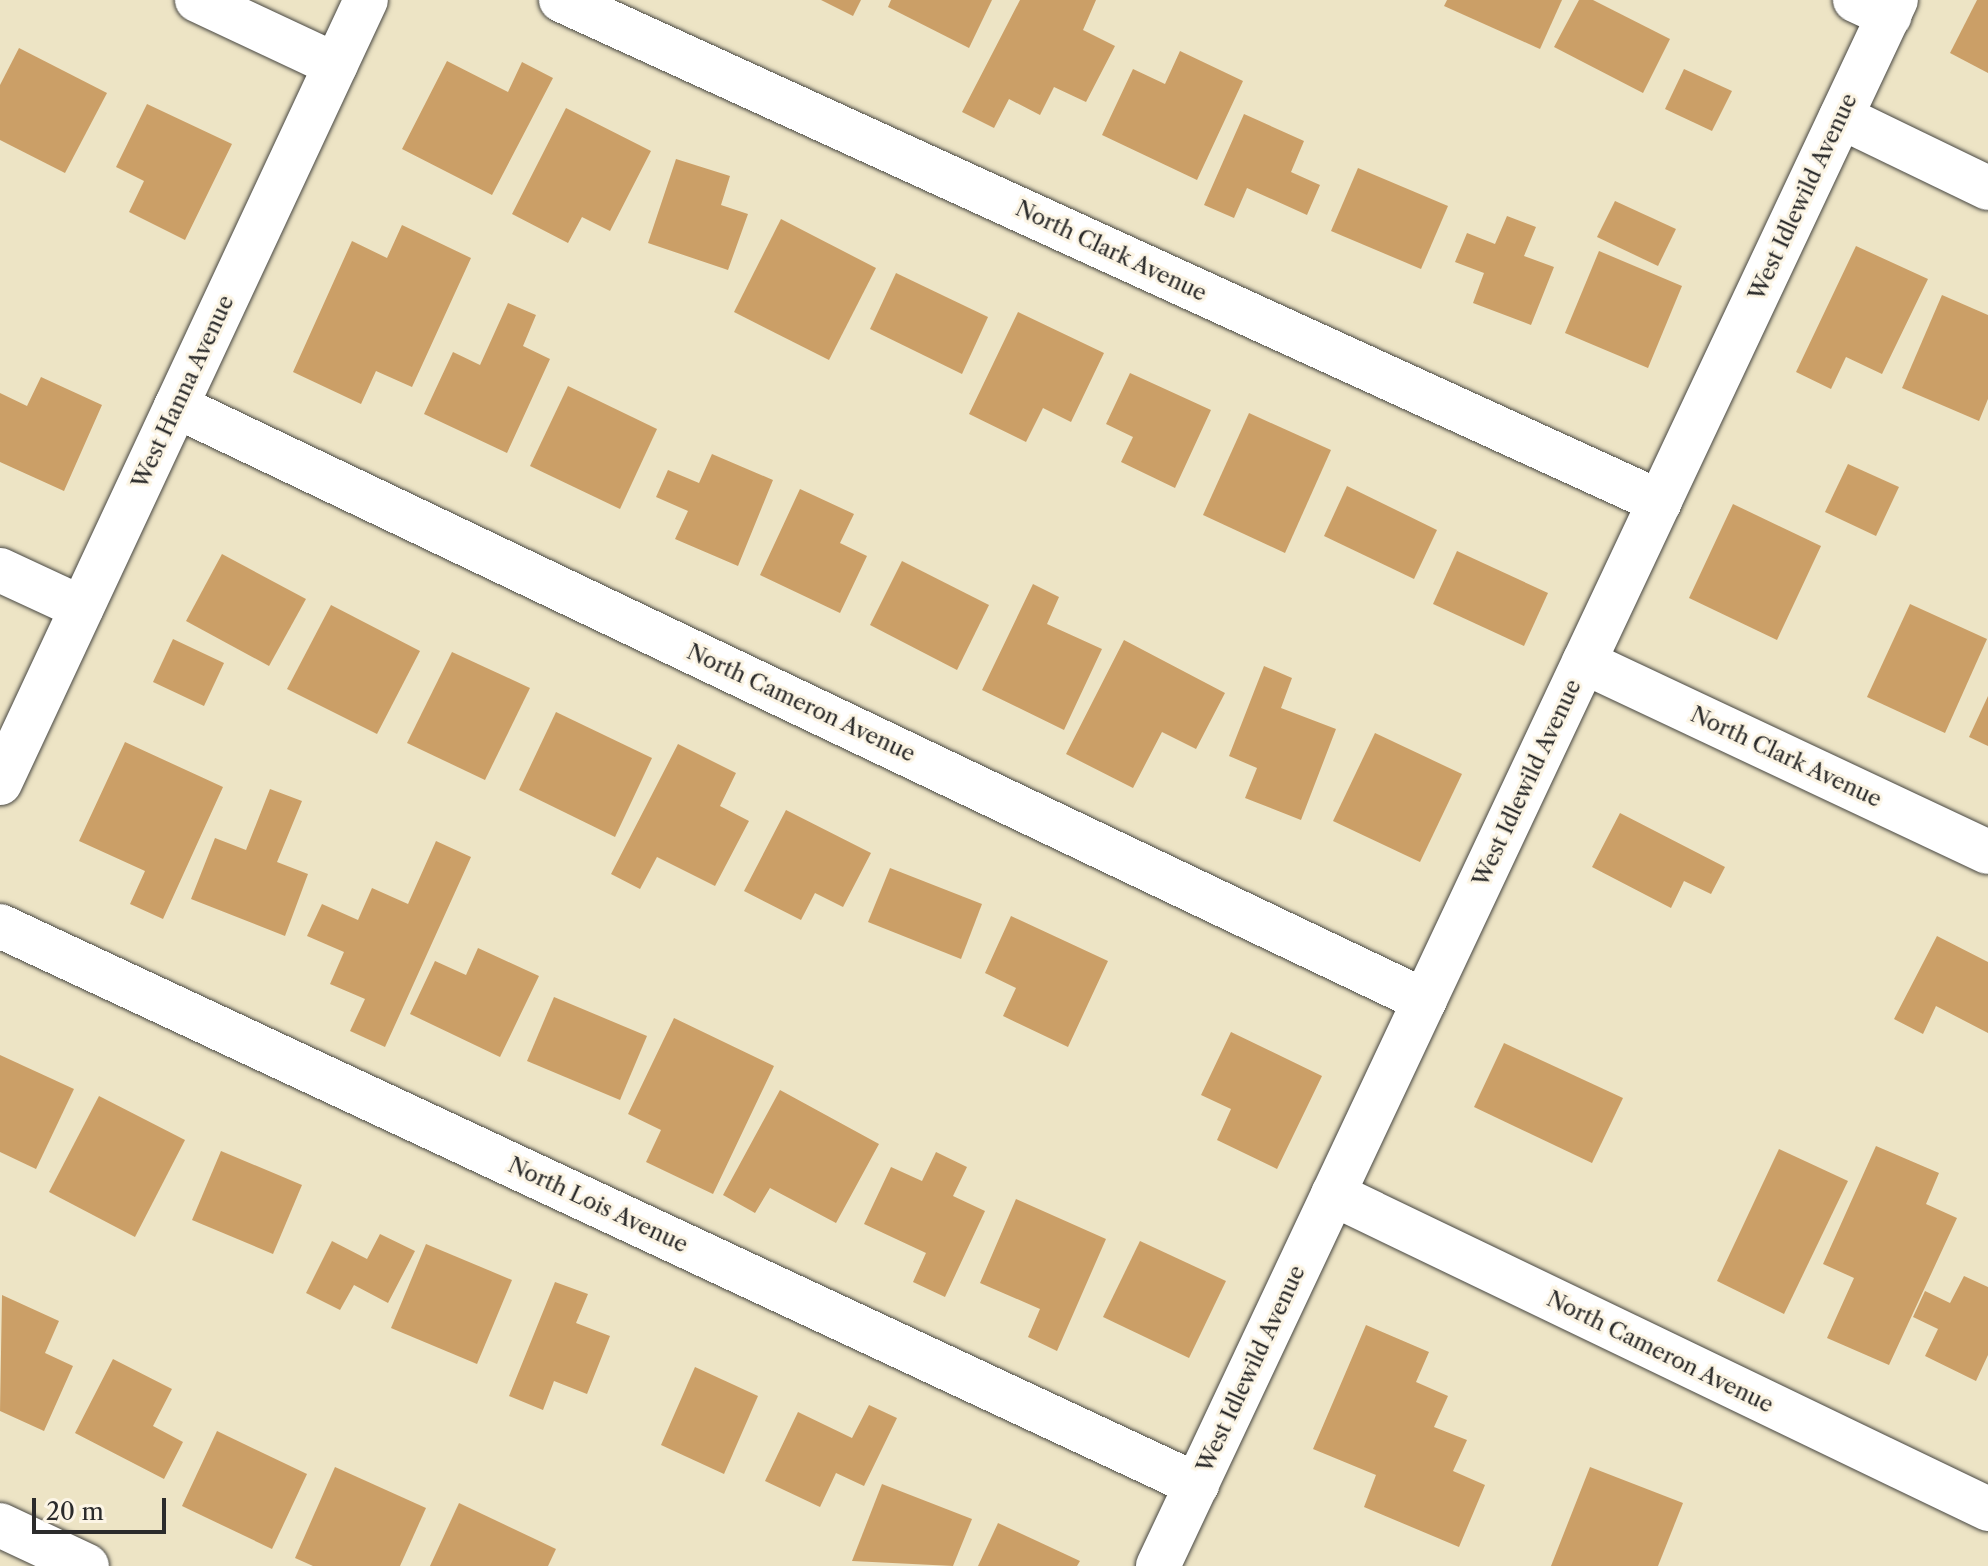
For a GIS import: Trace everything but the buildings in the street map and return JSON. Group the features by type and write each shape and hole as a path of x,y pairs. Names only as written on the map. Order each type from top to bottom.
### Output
{"street":[{"path":"197,0 336,65"},
{"name":"West Hanna Avenue","path":"0,783 366,0"},
{"name":"North Clark Avenue","path":"561,0 1660,502"},
{"name":"West Idlewild Avenue","path":"1158,1566 1841,117 1880,5"},
{"path":"1841,117 1988,188"},
{"name":"North Cameron Avenue","path":"176,406 1425,1001"},
{"path":"0,570 82,608"},
{"name":"North Clark Avenue","path":"1584,662 1988,852"},
{"name":"North Lois Avenue","path":"0,926 1197,1485"},
{"name":"North Cameron Avenue","path":"1333,1194 1988,1509"},
{"path":"0,1525 87,1566"}]}
